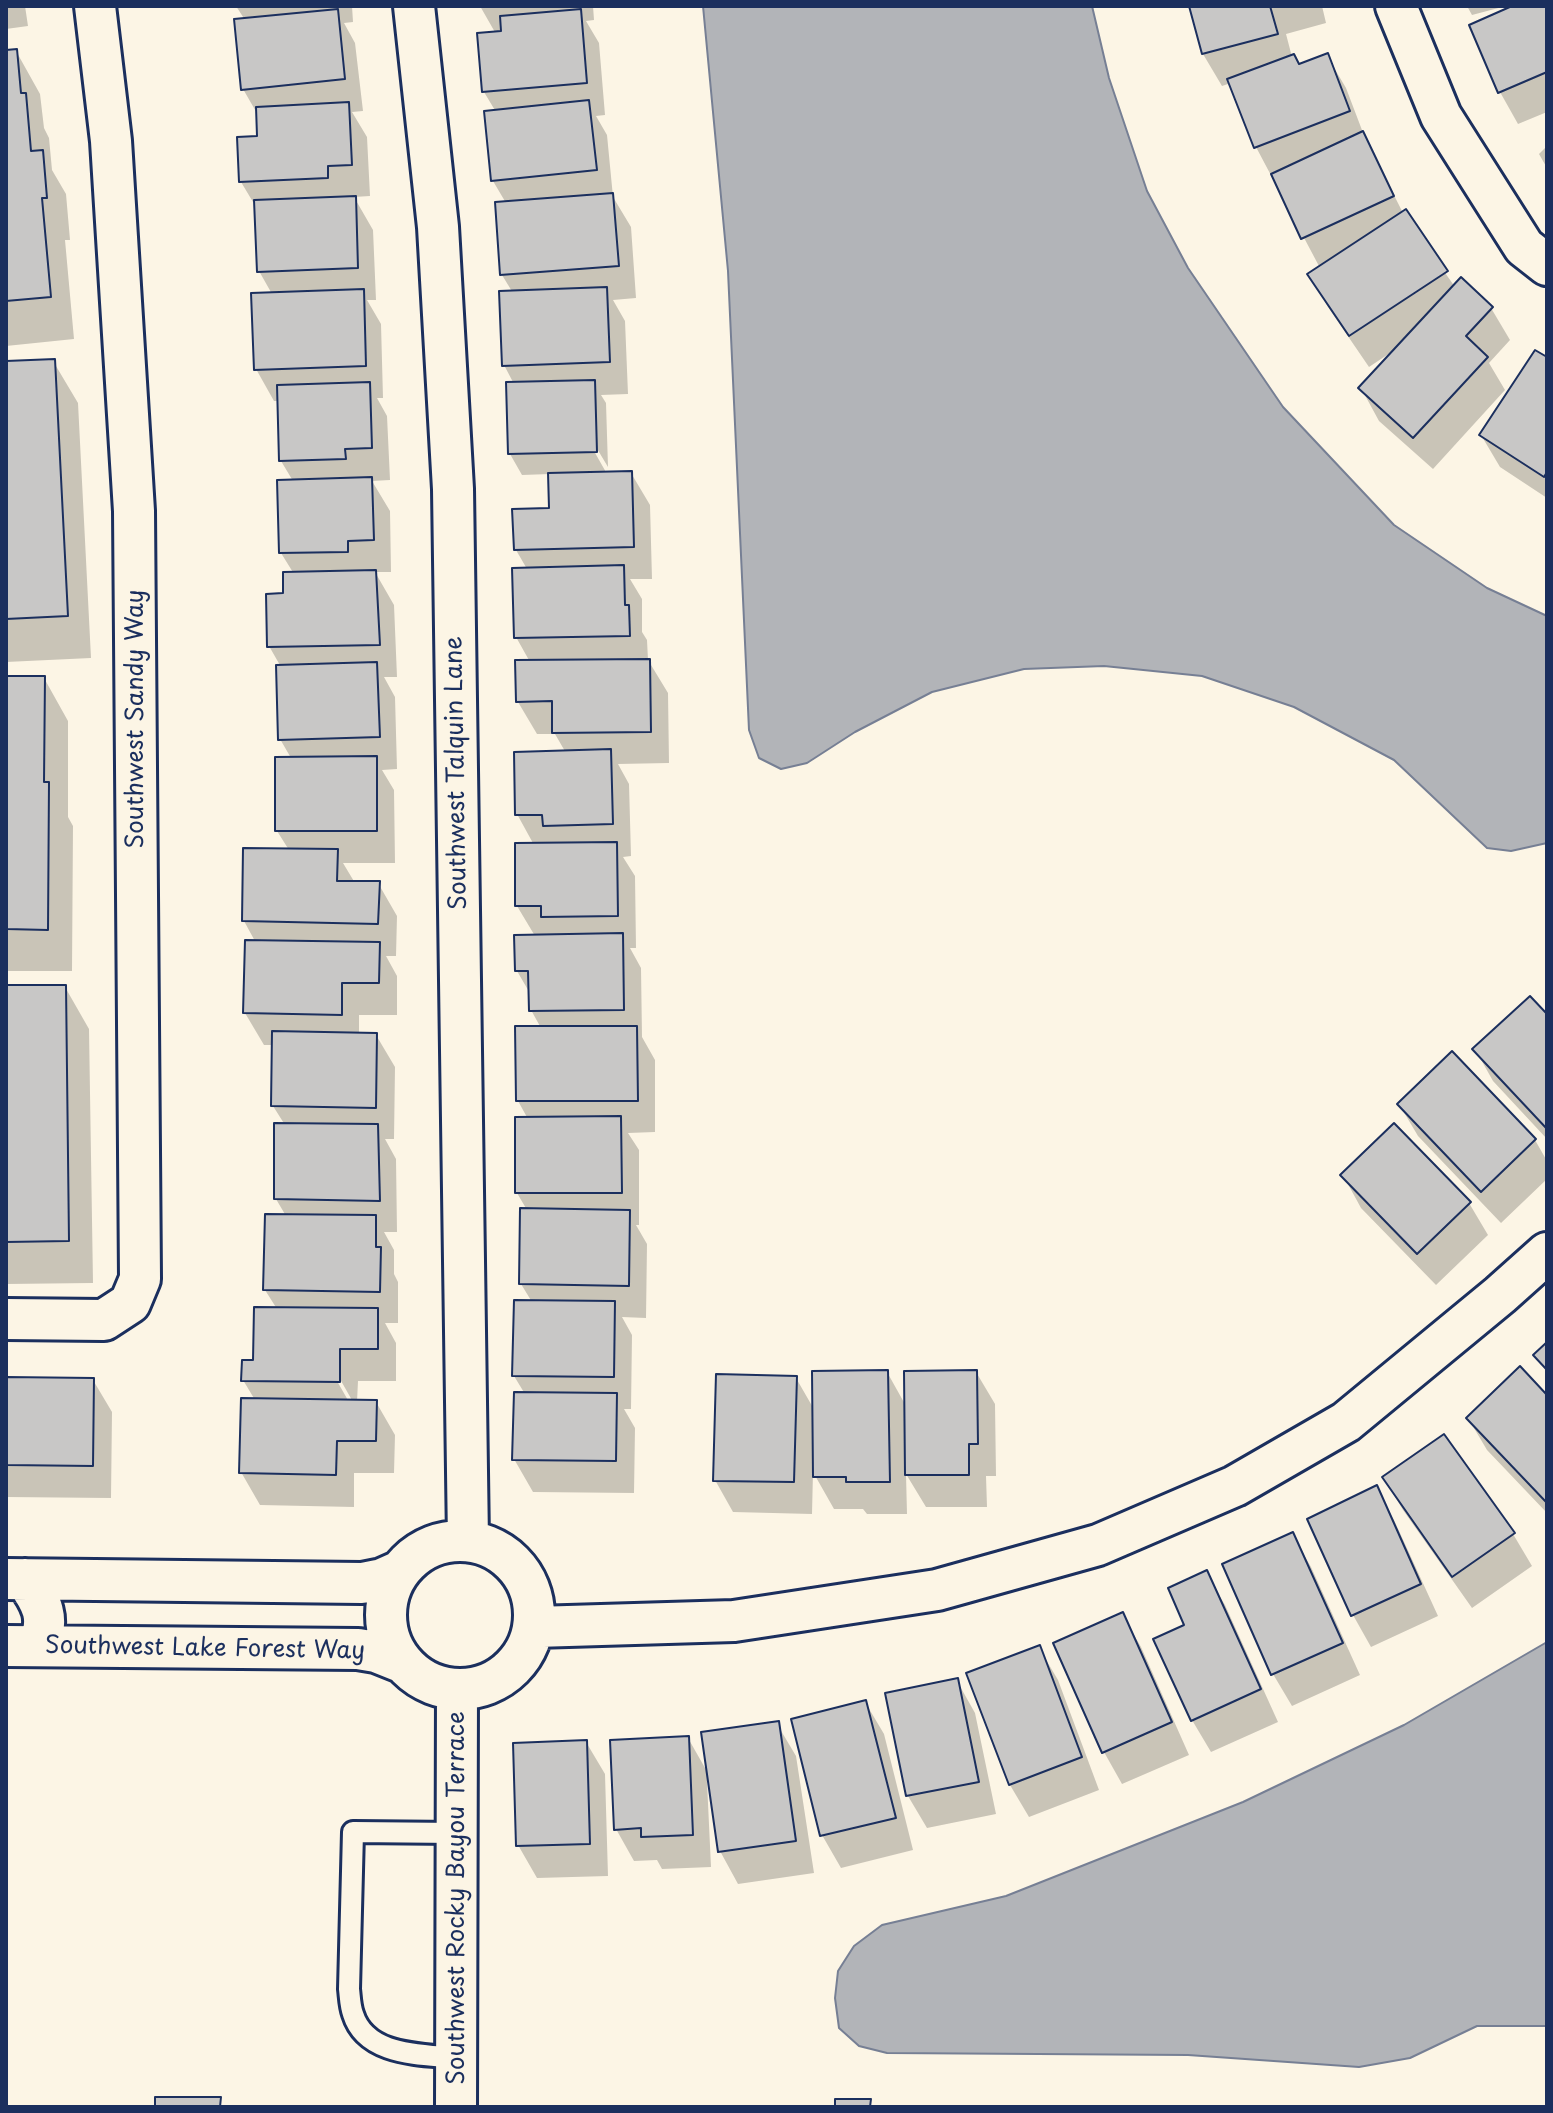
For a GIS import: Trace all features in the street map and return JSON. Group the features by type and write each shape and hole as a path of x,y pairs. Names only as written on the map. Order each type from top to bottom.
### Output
{"street":[{"name":"Southwest Sandy Way","path":"6,1319 104,1320 130,1303 140,1279 134,511 111,141 95,6"},
{"name":"Southwest Talquin Lane","path":"414,6 438,227 453,489 468,1541"},
{"path":"1396,6 1441,116 1524,247 1547,265"},
{"path":"535,1627 734,1621 937,1590 1098,1545 1235,1486 1346,1422 1547,1253"},
{"path":"468,1541 494,1548 520,1570 534,1601 535,1627 518,1663 498,1680 471,1689 445,1689 421,1679 401,1662 392,1646 385,1621 388,1595 400,1571 418,1553 442,1543 468,1541"},
{"path":"16,1579 362,1583 400,1571"},
{"path":"16,1579 40,1600 45,1614 44,1634 22,1646"},
{"name":"Southwest Lake Forest Way","path":"22,1646 358,1649 401,1662"},
{"name":"Southwest Rocky Bayou Terrace","path":"456,2107 457,1689"}],"lane":[{"path":"456,2058 403,2052 378,2044 361,2031 353,2014 349,1989 353,1832 457,1833"}],"shaded area":[{"path":"703,6 1092,6 1109,78 1147,191 1188,268 1283,407 1394,525 1487,588 1547,616 1547,843 1511,851 1487,848 1394,760 1294,707 1202,676 1104,666 1024,669 932,692 855,732 807,763 781,769 759,758 749,730 728,271"},
{"path":"1547,1642 1547,2026 1477,2026 1410,2058 1359,2067 1188,2055 887,2053 859,2046 839,2028 835,1998 838,1971 854,1946 882,1925 1006,1896 1243,1802 1404,1725"}],"building":[{"path":"1189,6 1270,6 1278,34 1202,54"},
{"path":"1512,6 1547,6 1547,72 1498,93 1469,25"},
{"path":"338,9 345,79 241,90 234,19"},
{"path":"581,9 587,83 482,92 477,33 501,31 500,16"},
{"path":"17,49 21,93 26,93 31,151 43,150 47,198 42,198 51,297 6,301 6,50"},
{"path":"1328,53 1350,111 1254,148 1227,79 1294,54 1299,64"},
{"path":"589,100 597,170 491,181 484,111"},
{"path":"349,102 352,165 328,166 328,178 239,182 237,137 257,136 256,107"},
{"path":"1363,131 1394,196 1301,239 1271,174"},
{"path":"613,193 619,266 500,275 495,202"},
{"path":"356,196 358,268 257,272 254,200"},
{"path":"1406,209 1448,271 1349,336 1307,274"},
{"path":"1461,277 1493,307 1466,336 1488,357 1413,438 1358,388"},
{"path":"607,287 610,362 502,366 499,291"},
{"path":"364,289 366,366 254,370 251,293"},
{"path":"1535,350 1547,357 1547,472 1544,477 1479,435"},
{"path":"55,359 68,616 6,619 6,361"},
{"path":"595,380 597,452 508,454 506,382"},
{"path":"370,382 372,448 345,449 346,459 279,461 277,385"},
{"path":"632,471 634,547 514,550 512,509 549,508 548,473"},
{"path":"372,477 374,540 348,541 348,552 279,553 277,480"},
{"path":"624,565 630,636 514,638 512,568"},
{"path":"376,570 380,645 267,647 266,594 283,593 283,572"},
{"path":"650,659 651,732 552,733 552,701 516,702 515,660"},
{"path":"377,662 380,737 278,740 276,665"},
{"path":"6,676 45,676 44,782 49,782 48,930 6,929"},
{"path":"611,749 613,824 543,826 542,815 515,815 514,752"},
{"path":"377,756 377,831 275,831 275,757"},
{"path":"617,842 618,916 541,917 541,906 515,906 515,843"},
{"path":"243,848 338,849 337,881 380,881 378,924 242,921"},
{"path":"623,933 624,1010 529,1011 528,971 515,971 514,935"},
{"path":"245,940 380,942 379,983 342,983 342,1015 243,1013"},
{"path":"6,985 66,985 69,1241 6,1242"},
{"path":"1530,996 1547,1014 1547,1129 1472,1049"},
{"path":"515,1026 637,1026 638,1101 516,1101"},
{"path":"272,1031 377,1033 376,1108 271,1106"},
{"path":"1452,1051 1536,1139 1481,1192 1397,1104"},
{"path":"621,1116 622,1193 515,1193 515,1117"},
{"path":"274,1123 378,1124 380,1201 274,1199"},
{"path":"1394,1123 1471,1202 1417,1254 1340,1175"},
{"path":"520,1208 630,1210 629,1286 519,1284"},
{"path":"265,1214 376,1215 376,1247 381,1247 380,1292 263,1290"},
{"path":"514,1300 615,1301 614,1377 512,1376"},
{"path":"254,1307 378,1308 378,1349 340,1349 340,1382 241,1381 242,1360 253,1360"},
{"path":"1547,1342 1547,1370 1533,1355"},
{"path":"1520,1366 1547,1395 1547,1503 1466,1418"},
{"path":"888,1370 890,1482 846,1482 846,1477 813,1477 812,1371"},
{"path":"977,1370 978,1444 969,1444 969,1475 905,1475 904,1371"},
{"path":"716,1374 797,1376 794,1482 713,1481"},
{"path":"6,1377 94,1378 93,1466 6,1465"},
{"path":"514,1392 617,1393 616,1461 512,1460"},
{"path":"241,1398 377,1400 376,1441 337,1441 336,1475 239,1473"},
{"path":"1444,1434 1515,1533 1452,1577 1382,1477"},
{"path":"1377,1485 1421,1584 1351,1616 1307,1519"},
{"path":"1293,1532 1343,1643 1271,1675 1222,1564"},
{"path":"1207,1570 1261,1689 1191,1721 1153,1639 1184,1625 1168,1588"},
{"path":"1123,1612 1172,1722 1102,1753 1053,1643"},
{"path":"1040,1645 1082,1757 1009,1785 966,1673"},
{"path":"958,1678 979,1782 906,1796 885,1693"},
{"path":"866,1700 896,1818 820,1836 791,1719"},
{"path":"779,1721 796,1841 718,1852 701,1732"},
{"path":"689,1736 693,1835 641,1837 641,1828 614,1830 610,1740"},
{"path":"587,1740 590,1844 516,1846 513,1743"},
{"path":"155,2097 221,2097 220,2107 155,2107"},
{"path":"835,2099 871,2099 870,2107 835,2107"}]}
